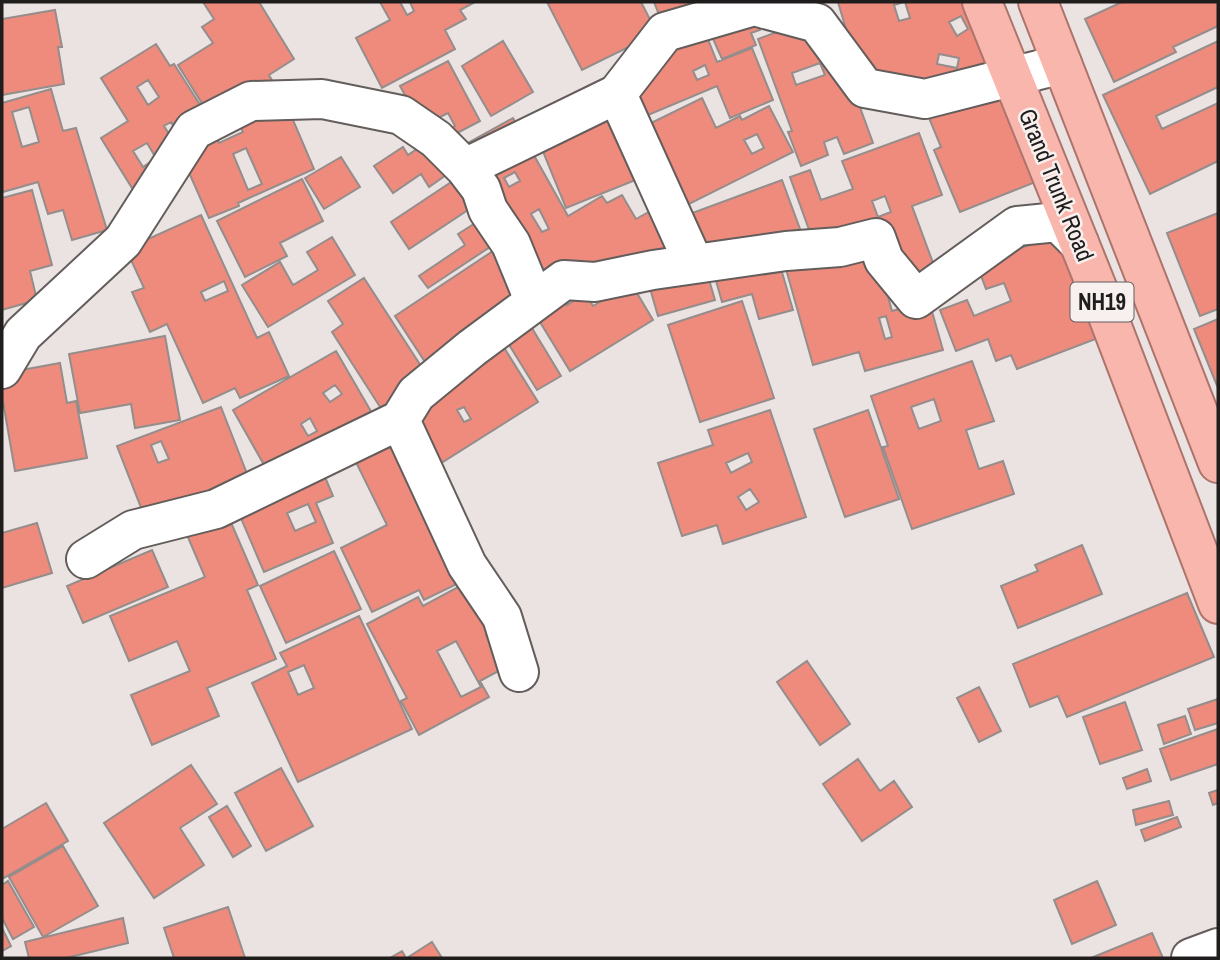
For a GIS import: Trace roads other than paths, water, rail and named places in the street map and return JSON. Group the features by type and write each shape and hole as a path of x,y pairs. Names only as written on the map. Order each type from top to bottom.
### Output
{"highway":[{"name":"Grand Trunk Road","path":"982,2 1079,243 1218,604"},
{"name":"Grand Trunk Road","path":"1038,2 1218,463"}],"street":[{"path":"465,168 617,94 665,32 754,6 817,23 865,88 925,99 1062,64"},
{"path":"617,94 694,264"},
{"path":"2,369 23,334 122,241 194,130 251,101 322,99 401,115 436,139 465,168 481,189 488,210 512,244 534,300"},
{"path":"86,559 133,530 216,509 400,420 416,394 534,300 564,280 594,282 694,264 786,251 840,247 876,238 884,260 916,299 1017,226 1058,222 1079,243"},
{"path":"400,420 467,565 502,617 519,672"},
{"path":"1191,958 1218,948"}]}
